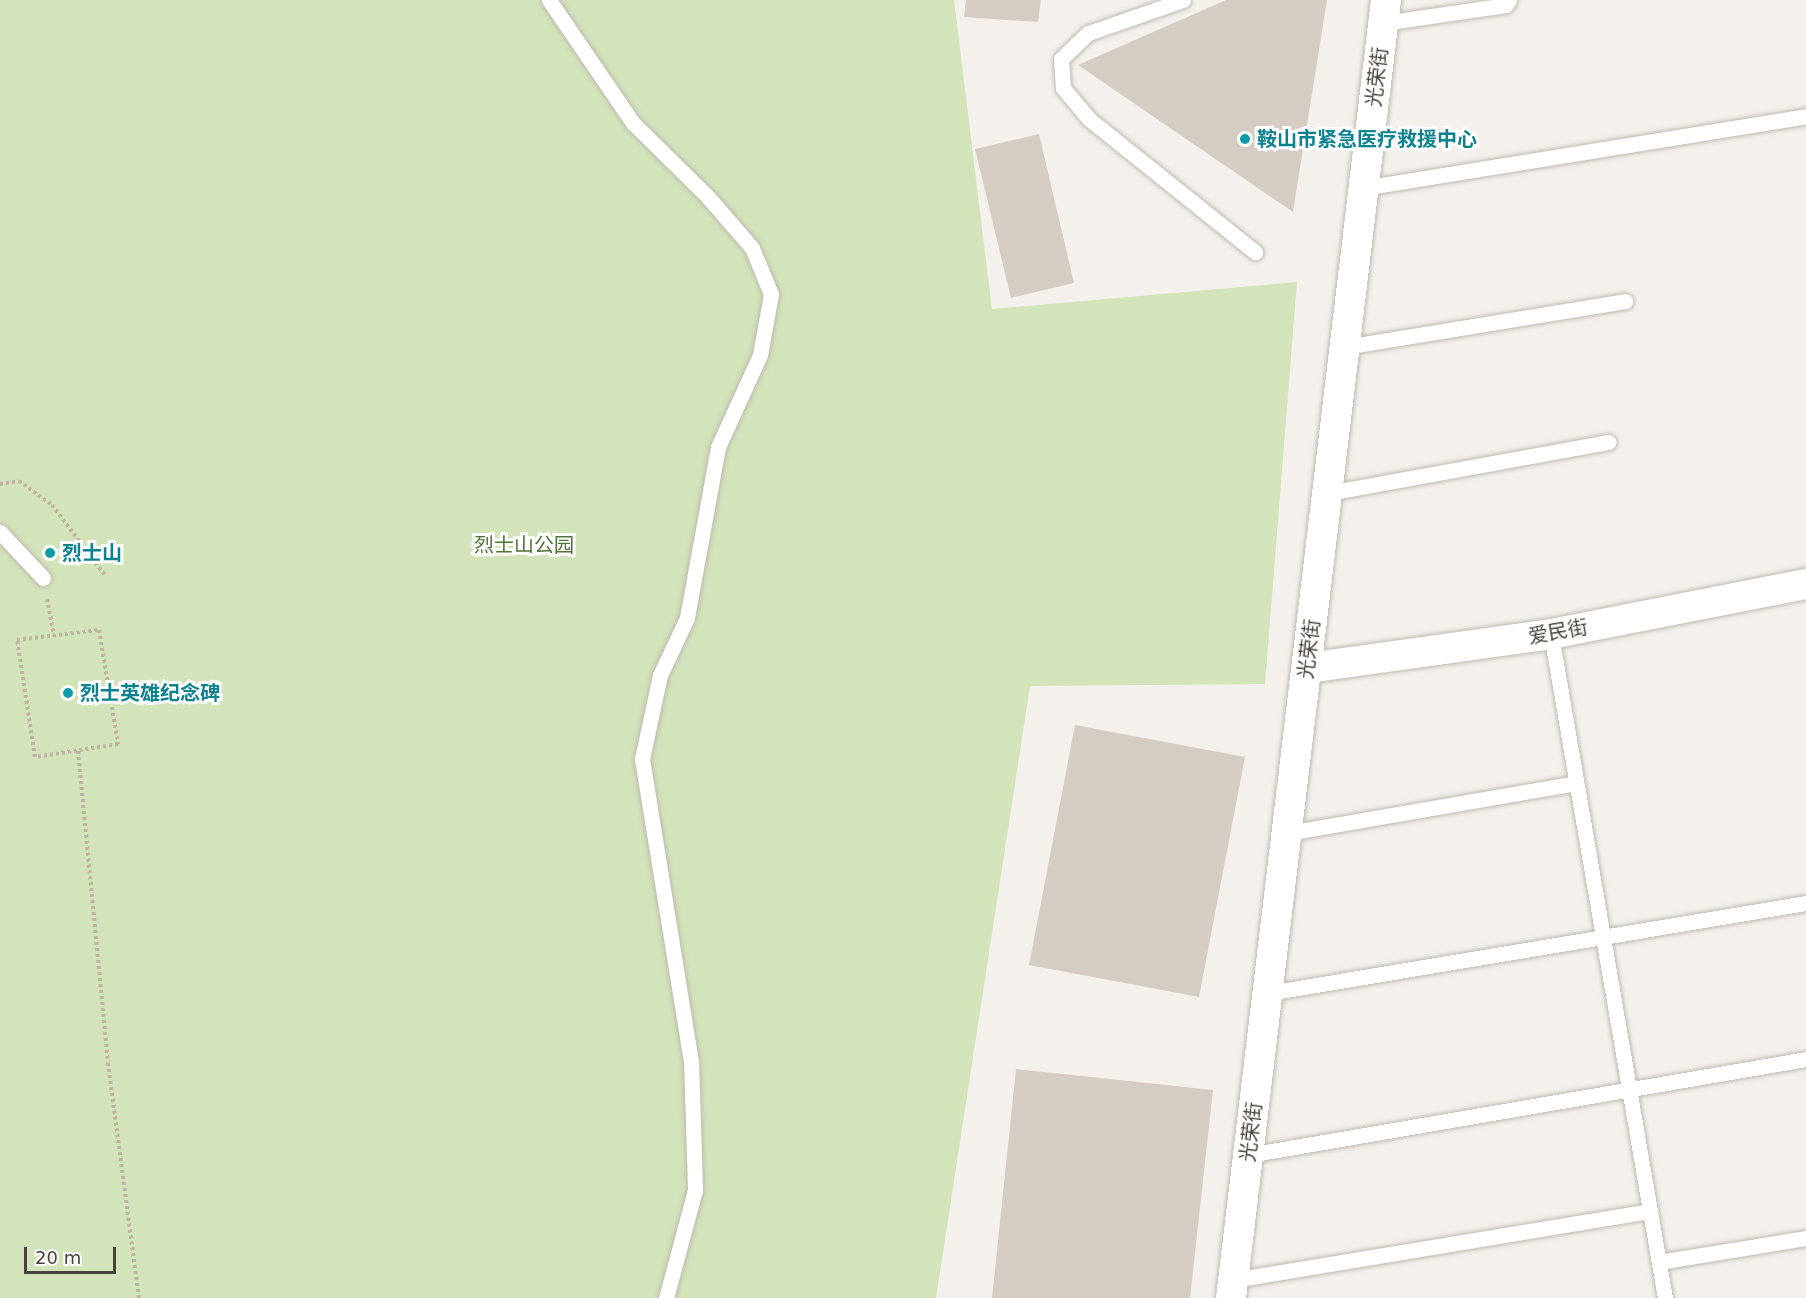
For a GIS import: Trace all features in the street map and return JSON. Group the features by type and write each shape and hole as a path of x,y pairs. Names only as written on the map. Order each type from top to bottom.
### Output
{"street":[{"name":"光荣街","path":"1232,1289 1384,12"},
{"name":"爱民街","path":"1307,668 1551,634 1806,584"}],"lane":[{"path":"549,0 633,123 708,197 752,248 771,294 760,355 718,447 687,618 660,675 642,759 691,1060 695,1190 666,1298"},
{"path":"1183,0 1088,33 1061,59 1063,88 1089,119 1255,252"},
{"path":"1384,12 1506,5 1509,0"},
{"path":"1364,188 1806,116"},
{"path":"1345,347 1625,301"},
{"path":"1328,493 1608,442"},
{"path":"0,532 43,578"},
{"path":"1551,634 1665,1298"},
{"path":"1287,833 1576,783"},
{"path":"1268,993 1604,939 1806,903"},
{"path":"1248,1155 1629,1087 1806,1059"},
{"path":"1232,1289 1650,1211"},
{"path":"1659,1262 1806,1238"}],"path":[{"path":"0,484 19,481 52,505 105,575"},
{"path":"49,609 54,635"},
{"path":"99,630 118,744 78,752 35,758 17,640 99,630"},
{"path":"78,752 108,1063 138,1298"}],"green space":[{"name":"烈士山公园","path":"0,0 954,0 992,309 1297,282 1265,684 1030,686 936,1298 0,1298"}],"building":[{"path":"966,0 1041,0 1038,22 964,17"},
{"name":"鞍山市紧急医疗救援中心","path":"1226,0 1327,0 1293,212 1078,65"},
{"path":"1039,134 1074,283 1011,298 975,149"},
{"path":"1075,725 1245,757 1199,997 1029,965"},
{"path":"1016,1069 1213,1090 1190,1298 992,1298"}],"place":[{"name":"鞍山市紧急医疗救援中心","path":"1245,139"},
{"name":"烈士山","path":"50,553"},
{"name":"烈士英雄纪念碑","path":"68,693"}]}
